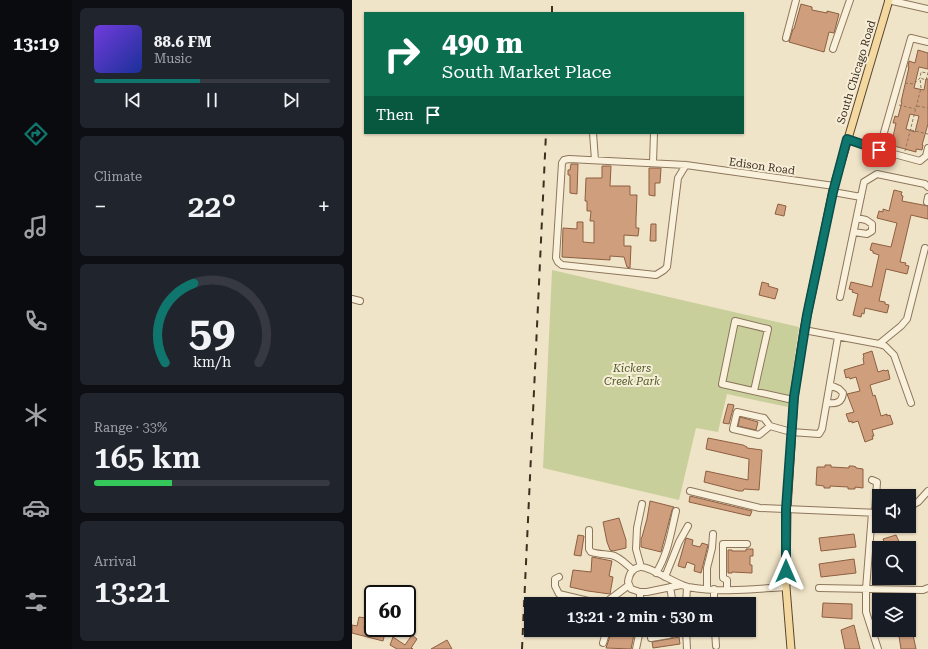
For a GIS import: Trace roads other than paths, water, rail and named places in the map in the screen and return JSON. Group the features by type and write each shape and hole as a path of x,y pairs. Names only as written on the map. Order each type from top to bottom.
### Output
{"main road":[{"name":"South Chicago Road","path":"791,649 786,587 786,509 794,400 804,330 834,189 847,139 889,0"}],"street":[{"path":"786,38 796,0"},
{"path":"833,49 850,0"},
{"path":"889,0 928,10"},
{"path":"879,150 912,38 928,42"},
{"path":"593,134 595,160"},
{"path":"653,163 654,134"},
{"path":"847,139 879,150 920,161 926,156 928,148"},
{"name":"Edison Road","path":"686,165 678,178 667,267 664,270 656,275 562,265 558,262 556,258 562,163 564,160 595,160 686,165 834,189 862,197"},
{"path":"840,296 864,182 877,174 925,184 928,187"},
{"path":"854,232 866,234 872,231 873,227 870,222 857,218"},
{"path":"879,344 901,326 907,319 925,248"},
{"path":"352,299 360,301"},
{"path":"754,391 768,329 735,321 722,384 794,400"},
{"path":"804,330 884,346 894,355 911,403"},
{"path":"770,426 759,435 733,429 737,412 764,418 770,426 791,432 819,434 822,429 838,337"},
{"path":"827,403 835,404 839,402 843,393 840,389 830,385"},
{"path":"872,480 877,482 877,489"},
{"path":"690,491 760,508 872,513"},
{"path":"916,503 928,491"},
{"path":"641,567 636,549 637,528 642,504"},
{"path":"656,573 667,550 676,511"},
{"path":"665,577 678,542 688,526"},
{"path":"590,530 589,549 591,552 612,555 626,563 633,570"},
{"path":"873,533 866,589 866,612 878,649"},
{"path":"706,589 707,568 712,548 713,534"},
{"path":"727,590 727,580 723,578 723,544 747,544"},
{"path":"684,586 647,568 641,567 633,570 628,577 628,582 631,589 640,592 684,586 714,590 786,587"},
{"path":"559,577 555,579 555,586 559,594 601,604 605,603 629,585"},
{"path":"684,586 685,597"},
{"path":"670,587 672,597"},
{"path":"819,588 923,590 928,588"},
{"path":"714,590 714,597"},
{"path":"640,592 640,597"},
{"path":"604,643 605,637"},
{"path":"636,649 639,637"},
{"path":"651,638 657,637"},
{"path":"686,637 687,649"},
{"path":"715,637 716,646"}],"railway":[{"path":"552,0 552,12"},
{"path":"522,649 546,134"}],"park label":[{"name":"Kickers Creek Park","path":"632,374"}]}
